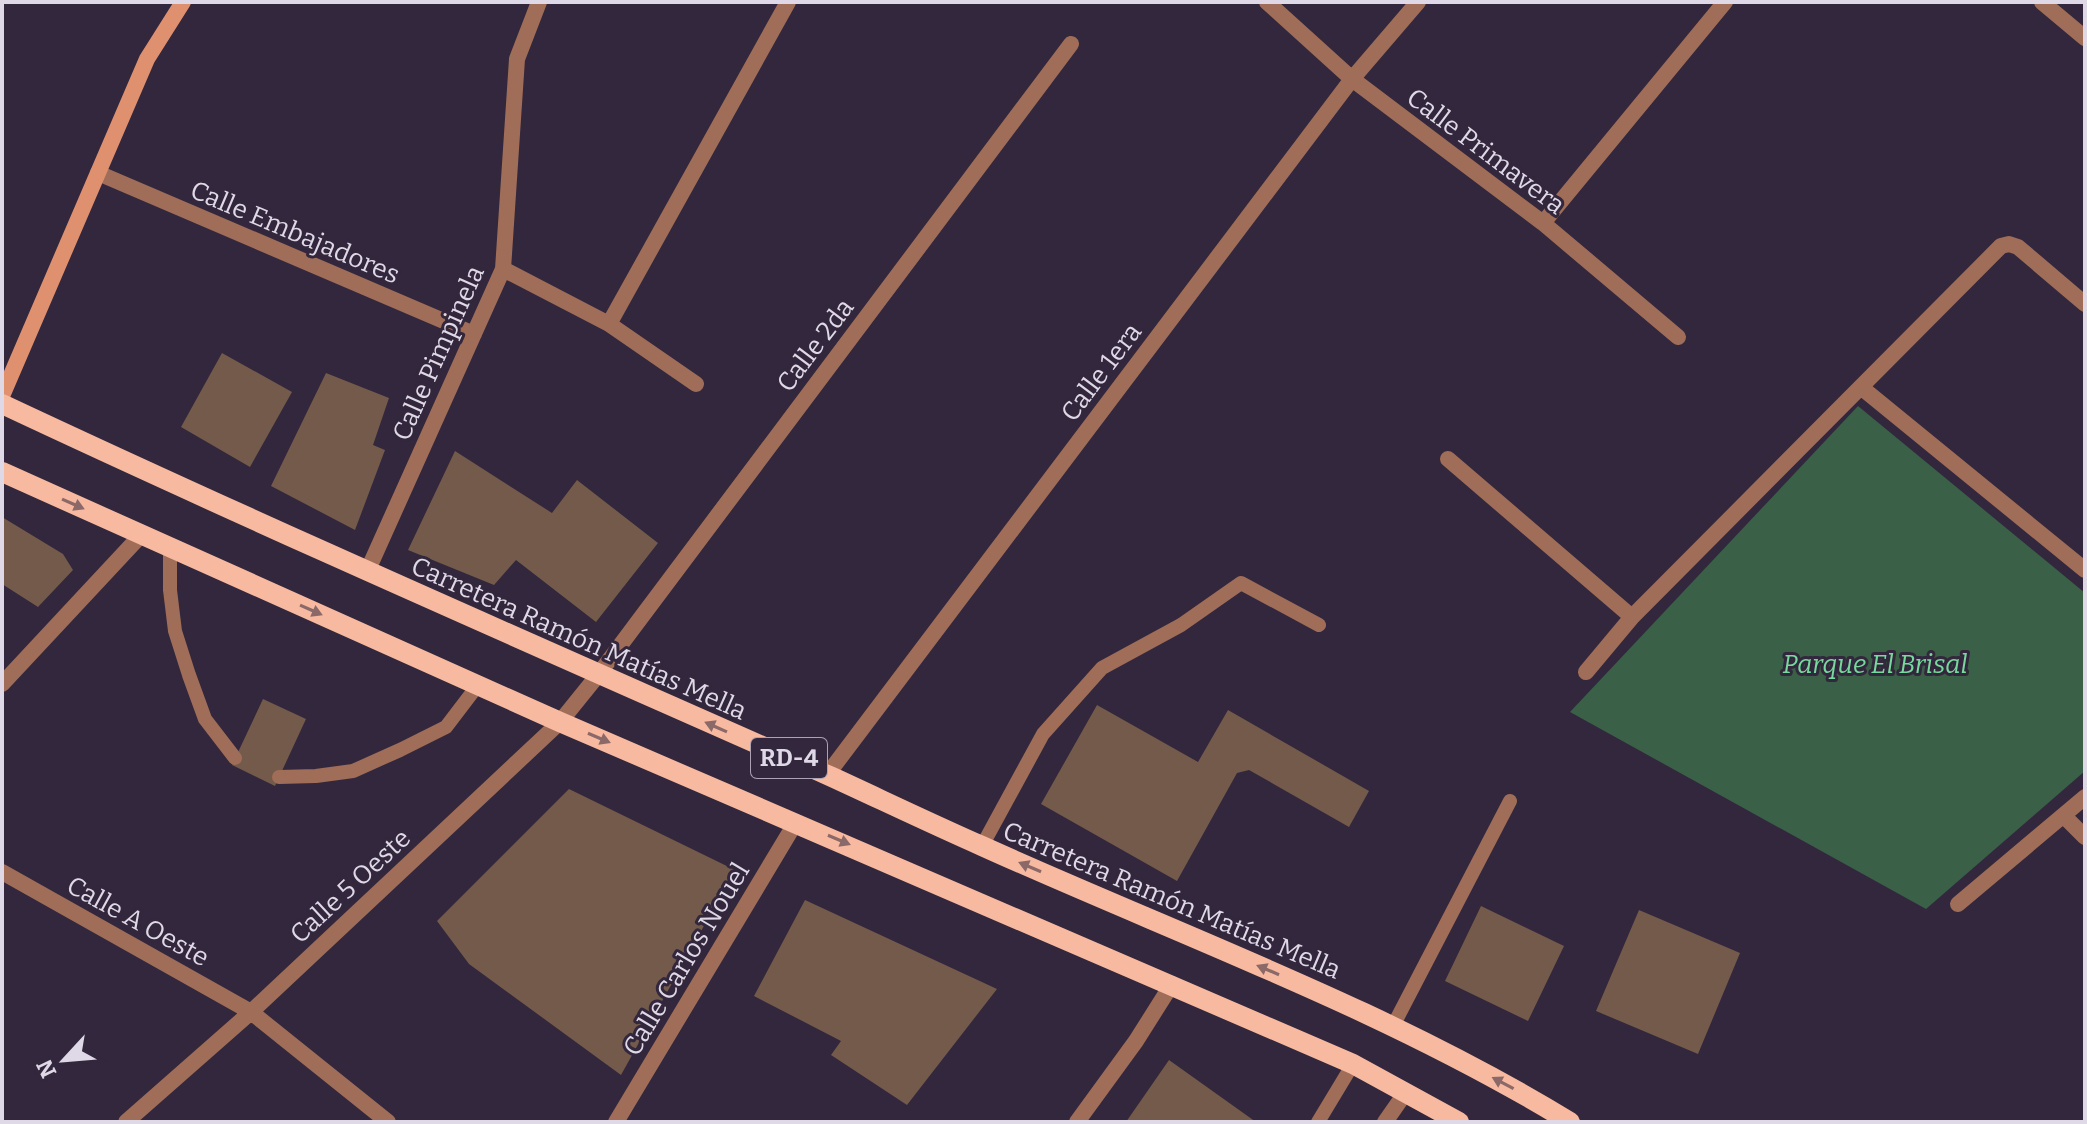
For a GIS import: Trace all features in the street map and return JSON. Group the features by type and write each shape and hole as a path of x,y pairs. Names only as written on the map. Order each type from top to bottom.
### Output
{"main road":[{"name":"Carretera Ramón Matías Mella","path":"2,404 367,572 1393,1026 1531,1098 1570,1122"},
{"name":"RD-4","path":"2,472 560,722 1353,1064 1459,1122"}],"street":[{"path":"2,396 147,59 183,2"},
{"name":"Calle Pimpinela","path":"367,572 503,269 517,59 539,2"},
{"path":"609,324 788,2"},
{"name":"Calle Primavera","path":"1267,2 1352,79 1543,223 1678,337"},
{"name":"Calle 1era","path":"827,775 1352,79 1418,2"},
{"path":"1543,223 1725,2"},
{"path":"2042,2 2085,38"},
{"name":"Calle 2da","path":"598,675 1071,44"},
{"name":"Calle Embajadores","path":"98,173 474,334"},
{"path":"1586,672 1632,617 2001,246 2009,244 2018,247 2085,304"},
{"path":"503,269 609,324 696,384"},
{"path":"1862,388 2085,570"},
{"path":"1448,459 1632,617"},
{"path":"2,684 142,534"},
{"name":"Calle 5 Oeste","path":"126,1122 251,1012 560,722 598,675"},
{"path":"1958,904 2085,797"},
{"path":"2064,816 2085,837"},
{"name":"Calle Carlos Nouel","path":"616,1122 796,822"},
{"name":"Calle A Oeste","path":"2,872 251,1012 388,1122"},
{"path":"1077,1122 1136,1041 1172,984"},
{"path":"1385,1122 1406,1092"}],"lane":[{"path":"170,547 170,590 175,631 205,719 235,758"},
{"path":"982,846 1043,734 1102,668 1181,625 1241,583 1319,625"},
{"path":"279,777 353,771 400,750 446,727 478,685"},
{"path":"1393,1026 1510,801"},
{"path":"1318,1122 1353,1064"}],"green space":[{"name":"Parque El Brisal","path":"1858,406 2085,593 2085,771 1926,909 1570,712"}],"building":[{"path":"222,353 292,392 250,467 181,427"},
{"path":"326,373 389,398 373,445 385,450 355,530 271,486"},
{"path":"455,451 552,513 577,480 658,543 596,622 516,560 494,585 408,550"},
{"path":"2,517 63,554 73,570 38,607 2,584"},
{"path":"263,699 306,719 275,786 232,765"},
{"path":"1097,705 1198,762 1228,710 1369,791 1349,827 1249,770 1237,773 1177,881 1041,804"},
{"path":"569,789 735,870 621,1075 469,964 437,921"},
{"path":"805,900 997,989 907,1105 831,1055 841,1041 754,996"},
{"path":"1481,906 1564,946 1528,1021 1445,981"},
{"path":"1639,910 1740,953 1698,1054 1596,1011"},
{"path":"1169,1060 1256,1122 1126,1122"}]}
